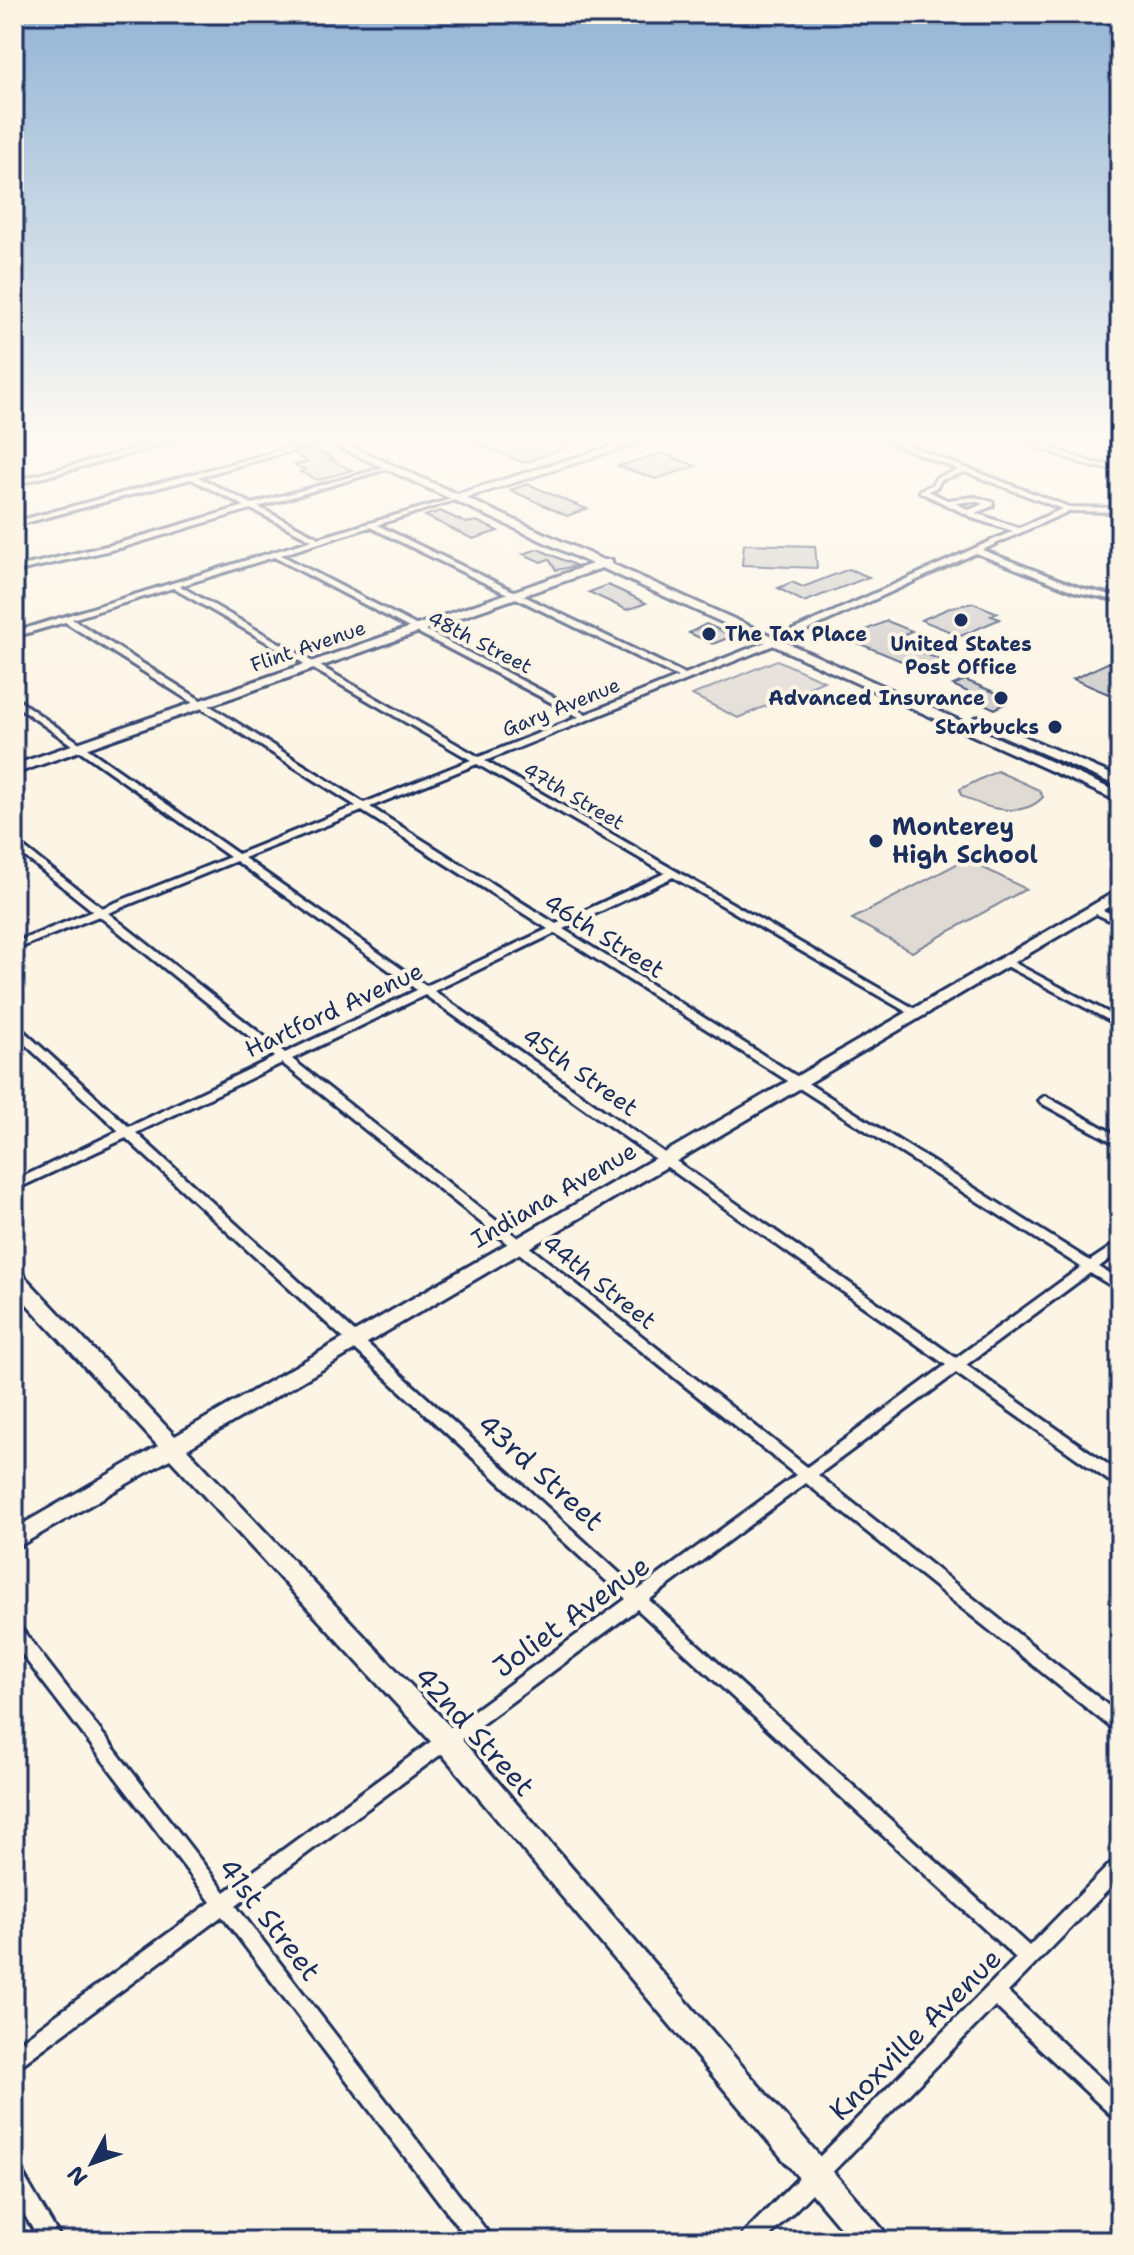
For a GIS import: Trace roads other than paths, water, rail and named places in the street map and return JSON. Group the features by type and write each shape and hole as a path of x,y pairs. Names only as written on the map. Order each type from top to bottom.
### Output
{"main road":[{"path":"579,547 1120,783"},
{"name":"Flint Avenue","path":"14,770 610,561"},
{"path":"783,638 1120,798"},
{"name":"Indiana Avenue","path":"14,1540 1120,894"},
{"name":"42nd Street","path":"14,1278 446,1740 872,2241"}],"street":[{"path":"14,570 112,547"},
{"path":"14,635 295,547"},
{"path":"416,547 684,677"},
{"name":"Gary Avenue","path":"14,947 783,638 981,547"},
{"path":"975,550 1079,590 1120,599"},
{"name":"48th Street","path":"274,554 585,717"},
{"name":"47th Street","path":"173,585 916,1013"},
{"name":"46th Street","path":"66,619 1120,1286"},
{"name":"45th Street","path":"14,700 1120,1481"},
{"name":"44th Street","path":"14,843 1120,1725"},
{"name":"Hartford Avenue","path":"14,1186 673,873"},
{"path":"1094,909 1120,922"},
{"path":"1005,961 1120,1023"},
{"name":"43rd Street","path":"14,1028 1029,1958"},
{"path":"1045,1100 1120,1142"},
{"name":"Joliet Avenue","path":"14,2058 1120,1245"},
{"name":"41st Street","path":"14,1632 482,2241"},
{"name":"Knoxville Avenue","path":"750,2241 1120,1866"},
{"path":"995,1993 1120,2110"},
{"path":"14,2178 52,2241"}],"place":[{"name":"United States Post Office","path":"961,620"},
{"name":"The Tax Place","path":"709,634"},
{"name":"Advanced Insurance","path":"1001,698"},
{"name":"Starbucks","path":"1055,727"},
{"name":"Monterey High School","path":"876,841"}]}
